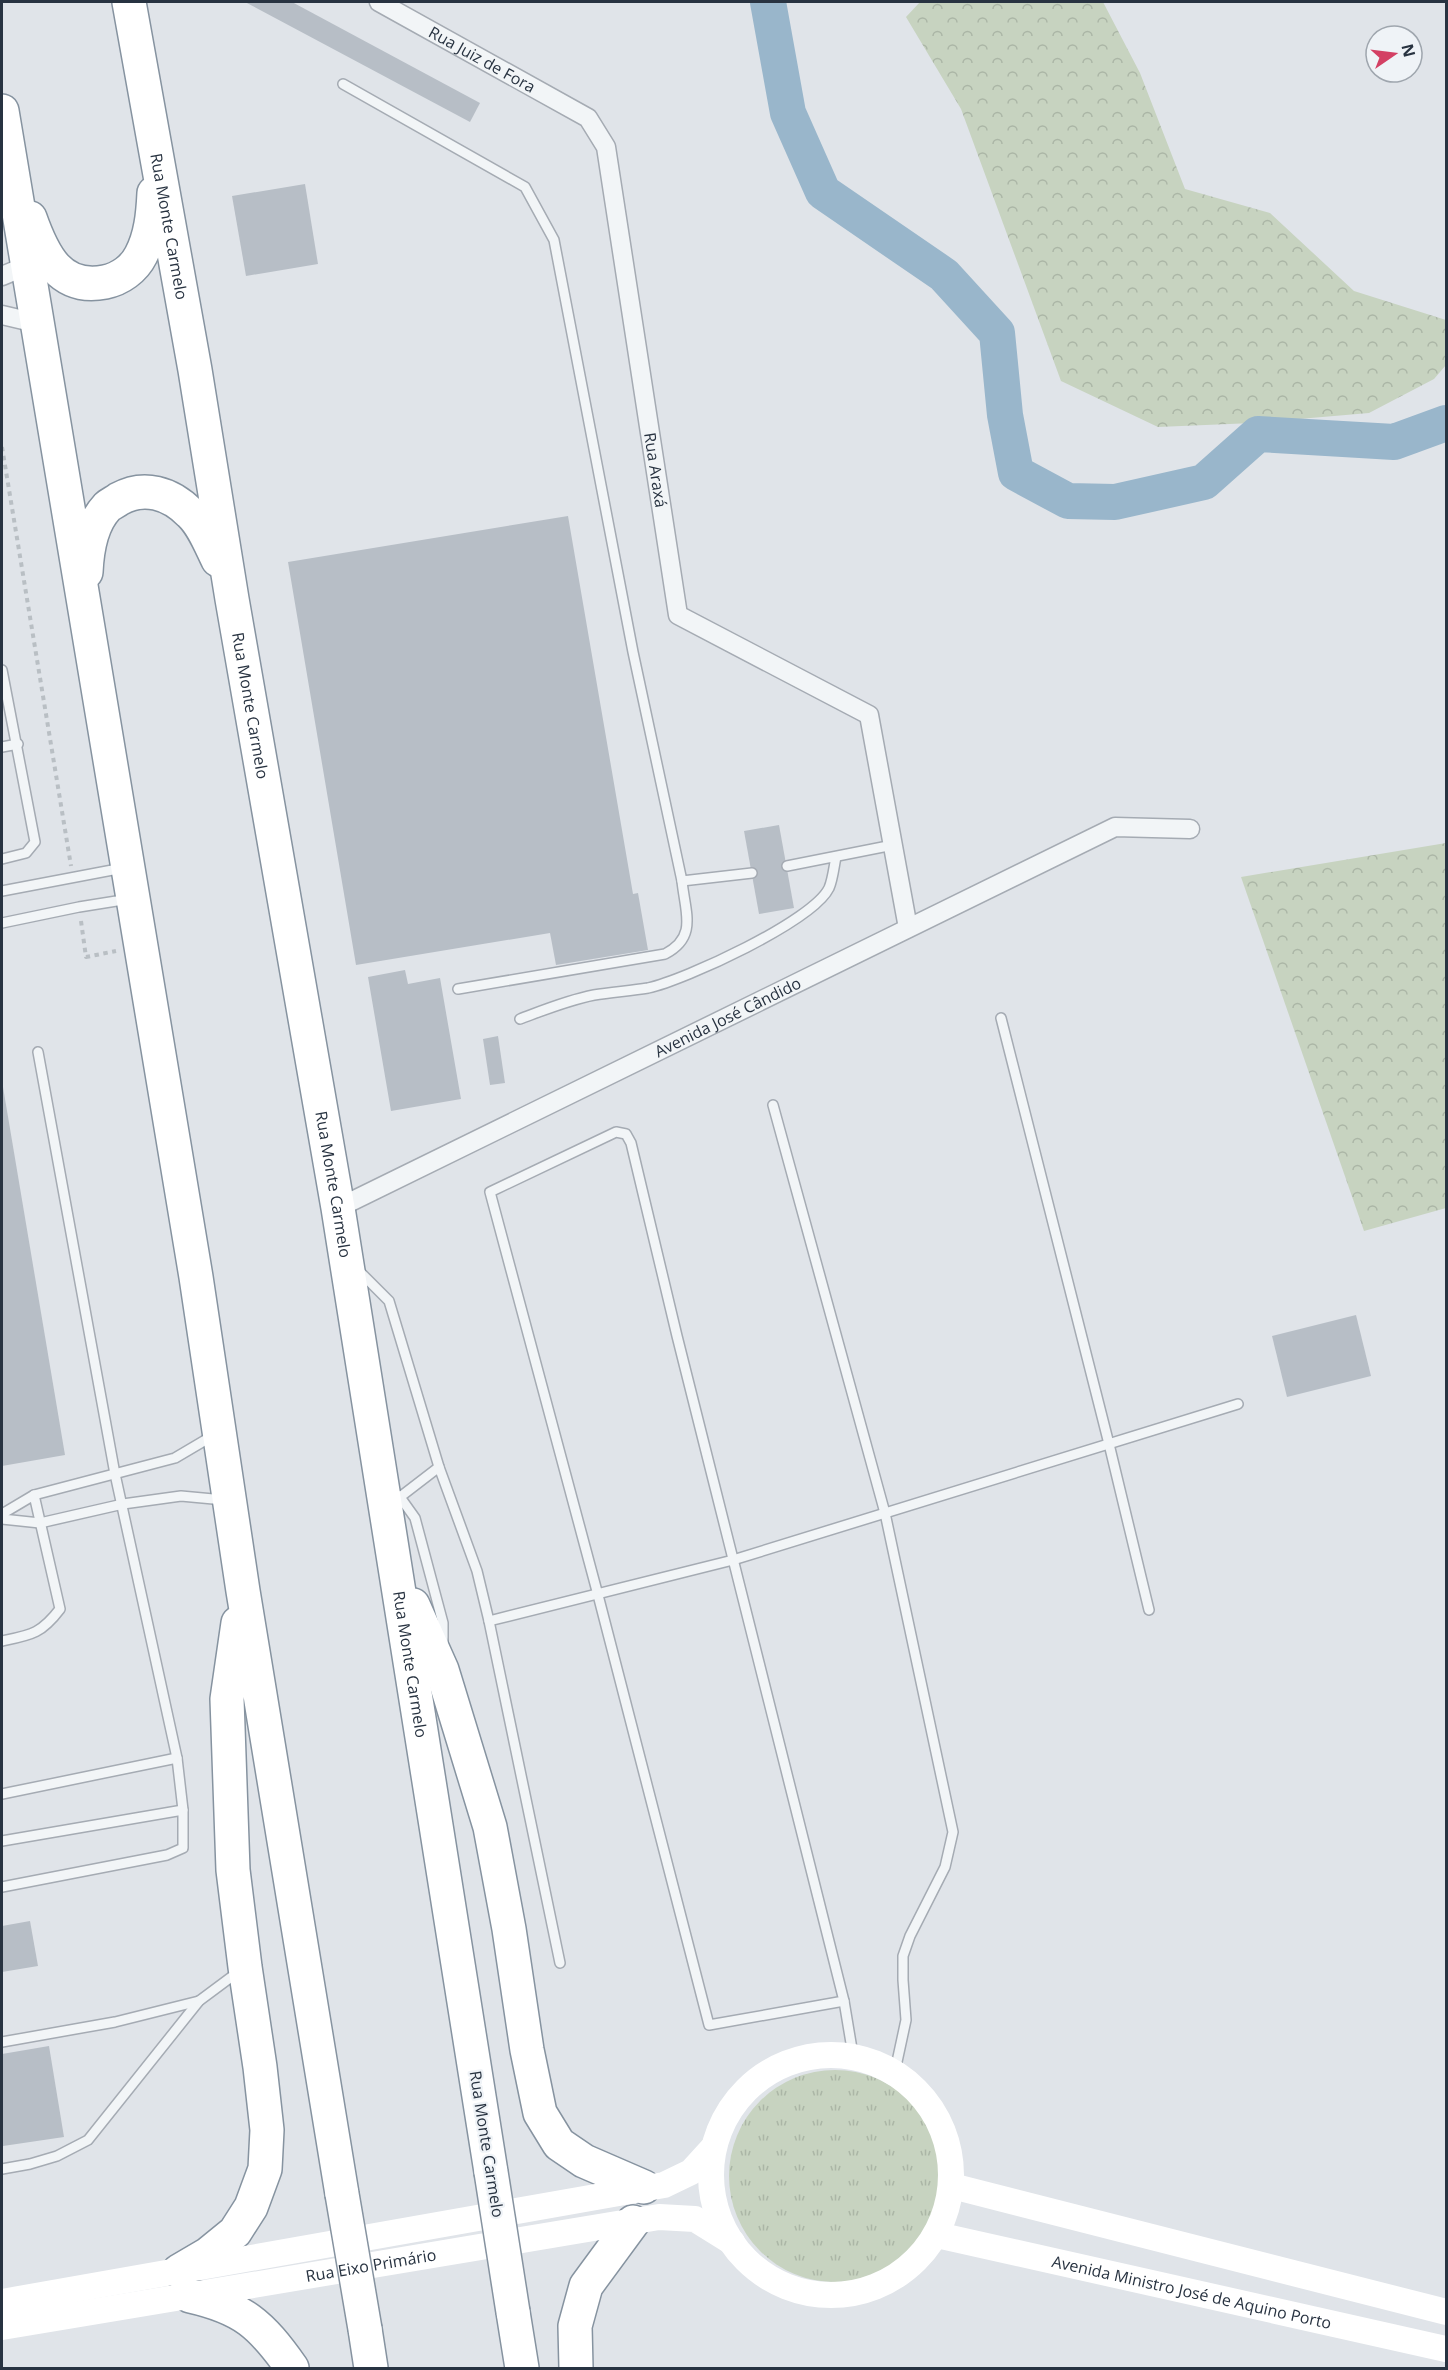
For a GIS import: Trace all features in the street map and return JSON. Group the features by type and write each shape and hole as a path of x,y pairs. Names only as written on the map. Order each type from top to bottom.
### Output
{"highway":[{"name":"Rua Monte Carmelo","path":"129,2 195,370 232,599 346,1259 392,1492 397,1570 522,2368"},
{"path":"2,111 9,157 14,271 36,323 141,946 220,1432 243,1591 371,2368"},
{"path":"9,157 34,230 45,254 60,272 76,282 93,284 111,281 129,271 140,257 148,239 153,214 156,164 153,131"},
{"path":"84,606 87,553 95,525 107,506 129,494 153,491 173,498 191,514 207,537 232,599"},
{"path":"397,1570 442,1670 490,1827 509,1929 526,2050 540,2112 559,2144 584,2161 644,2187"},
{"path":"243,1591 227,1699 233,1870 264,2099 267,2130 266,2169 251,2207 235,2232 208,2254 184,2283 250,2318 273,2341 292,2368"},
{"path":"576,2368 575,2326 586,2286 633,2222"}],"street":[{"name":"Rua Juiz de Fora","path":"379,2 588,118"},
{"name":"Rua Araxá","path":"588,118 606,147 678,615 869,715 893,846"},
{"path":"2,315 36,323"},
{"name":"Avenida José Cândido","path":"338,1208 1115,827 1190,829"},
{"path":"893,846 908,928"},
{"path":"853,2055 895,2071 927,2101 948,2141 952,2186 937,2235 905,2272 862,2293 814,2296 769,2280 733,2243 712,2201 712,2149 731,2106 764,2073 807,2056 853,2055"},
{"name":"Rua Eixo Primário","path":"2,2327 184,2283 644,2187 664,2185 691,2172 712,2149"},
{"path":"952,2186 1446,2312"},
{"name":"Rua Eixo Primário","path":"2,2302 184,2283 659,2217 695,2219 733,2243"},
{"name":"Avenida Ministro José de Aquino Porto","path":"937,2235 1446,2349"}],"lane":[{"path":"343,84 525,187 554,240 633,652 682,881 687,931 684,941 677,948 665,954 458,989"},
{"path":"2,670 35,842 26,853 2,859"},
{"path":"2,747 18,744"},
{"path":"788,866 893,846"},
{"path":"520,1019 562,1002 648,987 681,977 788,925 814,906 828,888 836,857"},
{"path":"2,891 128,867"},
{"path":"682,881 752,873"},
{"path":"2,923 79,907 133,899"},
{"path":"1001,1018 1149,1610"},
{"path":"2,1887 167,1855 183,1848 183,1810 177,1758 115,1474 38,1052"},
{"path":"773,1105 885,1513 953,1832 945,1867 909,1936 903,1956 906,2020 895,2071"},
{"path":"844,2001 709,2025 598,1595 490,1192 616,1132 626,1134 631,1143 844,2001 853,2055"},
{"path":"346,1259 389,1301 439,1467 477,1571 560,1963"},
{"path":"489,1621 733,1560 1238,1404"},
{"path":"2,1514 34,1495 175,1458 220,1432"},
{"path":"439,1467 392,1492 415,1518 443,1623 442,1670"},
{"path":"2,1641 29,1636 47,1626 60,1609 34,1495"},
{"path":"2,1520 40,1523 123,1504 181,1496 230,1501"},
{"path":"2,1794 177,1758"},
{"path":"2,1841 183,1810"},
{"path":"2,2169 57,2156 88,2140 97,2132 199,2001 245,1967"},
{"path":"2,2043 115,2022 199,2001"}],"path":[{"path":"2,447 73,879"},
{"path":"79,907 86,957 141,946"}],"green space":[{"path":"920,2 1103,2 1140,73 1185,189 1270,213 1354,291 1446,320 1446,365 1434,379 1369,413 1253,423 1158,427 1061,381 961,109 906,17"},
{"path":"1446,843 1446,1208 1364,1231 1241,877"},
{"path":"825,2070 845,2070 866,2074 885,2082 903,2094 917,2108 929,2126 937,2145 941,2176 937,2207 929,2226 917,2244 903,2258 885,2270 866,2278 845,2282 825,2282 804,2278 785,2270 767,2258 753,2244 741,2226 733,2207 729,2186 729,2166 733,2145 741,2126 753,2108 767,2094 785,2082 804,2074"}],"building":[{"path":"245,2 292,2 480,103 470,122"},
{"path":"305,184 318,264 246,276 232,196"},
{"path":"568,516 633,894 638,893 648,950 556,965 550,933 356,965 288,562"},
{"path":"779,825 794,908 759,914 744,831"},
{"path":"405,970 408,984 440,978 461,1099 391,1111 368,977"},
{"path":"498,1036 505,1083 490,1085 483,1039"},
{"path":"2,1088 65,1455 2,1466"},
{"path":"1356,1315 1371,1376 1287,1397 1272,1336"},
{"path":"30,1921 38,1966 2,1972 2,1926"},
{"path":"49,2046 64,2137 3,2146 2,2054"}],"waterway":[{"path":"768,2 788,113 823,192 944,275 997,333 1005,415 1016,473 1068,501 1115,502 1204,482 1258,434 1394,442 1446,423"}]}
